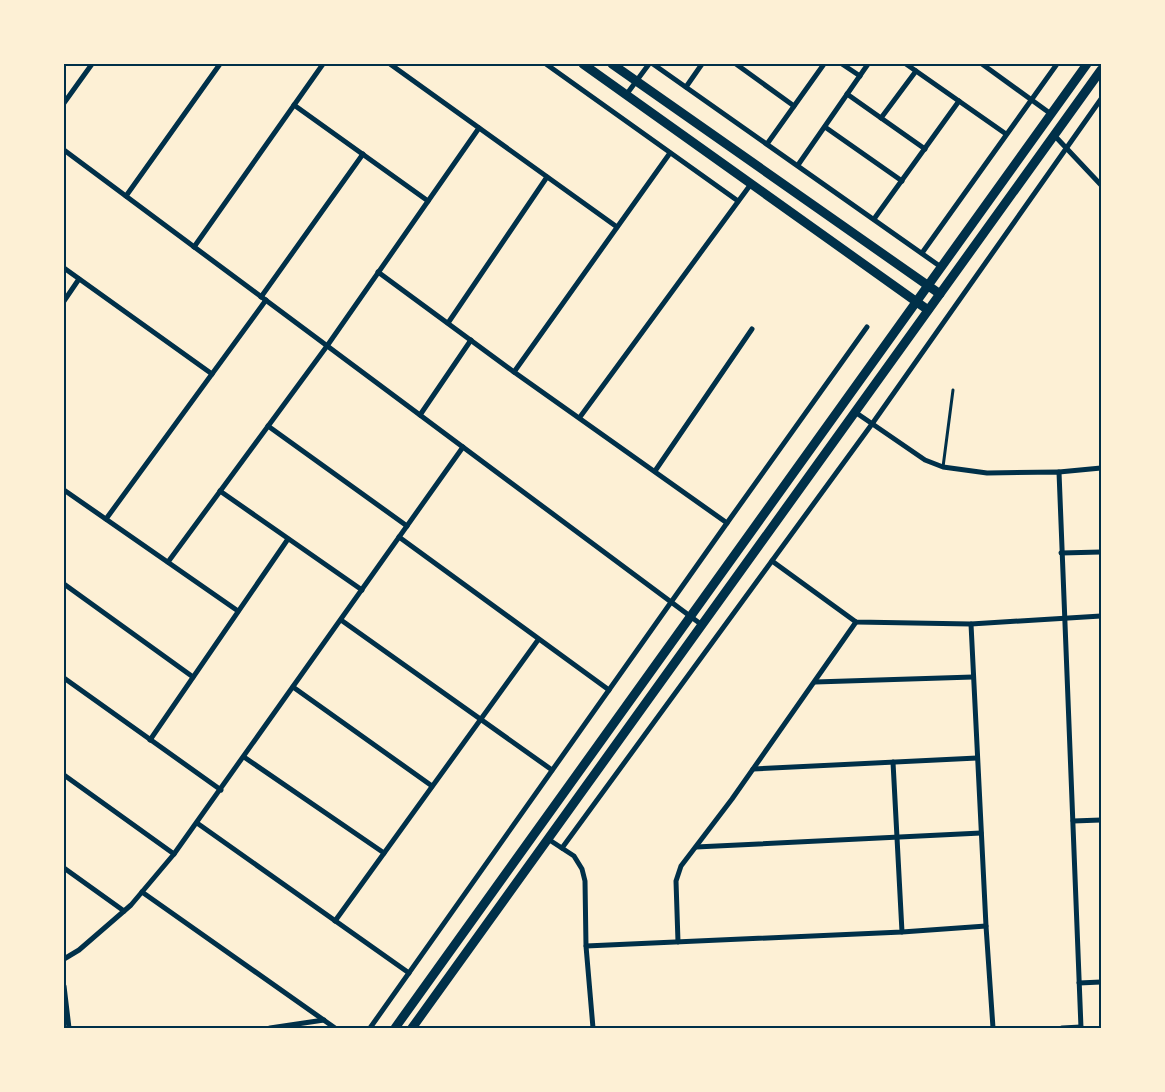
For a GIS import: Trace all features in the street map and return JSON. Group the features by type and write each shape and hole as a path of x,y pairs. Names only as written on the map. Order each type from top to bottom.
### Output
{"street":[{"path":"64,103 92,64"},
{"path":"126,196 220,64"},
{"path":"194,246 322,64"},
{"path":"390,64 617,227"},
{"path":"546,64 738,201"},
{"path":"583,64 928,310"},
{"path":"612,64 940,294"},
{"path":"626,95 649,64"},
{"path":"653,64 942,267"},
{"path":"686,87 702,64"},
{"path":"736,64 743,66 794,106"},
{"path":"767,144 824,64"},
{"path":"842,64 860,76"},
{"path":"798,166 868,64"},
{"path":"906,64 1006,134"},
{"path":"982,64 1051,114"},
{"path":"922,252 1057,64"},
{"path":"395,1028 1087,64"},
{"path":"412,1028 1101,70"},
{"path":"881,118 916,71"},
{"path":"847,94 925,149"},
{"path":"562,848 872,424 1101,99"},
{"path":"874,219 959,101"},
{"path":"294,105 428,202"},
{"path":"824,127 902,181"},
{"path":"168,562 326,346 479,128"},
{"path":"1054,135 1101,186"},
{"path":"64,150 702,625"},
{"path":"514,372 670,153"},
{"path":"106,519 212,374 363,154"},
{"path":"448,324 547,177"},
{"path":"580,418 751,184"},
{"path":"64,268 212,374"},
{"path":"378,272 514,372 727,523"},
{"path":"64,301 79,279"},
{"path":"370,1028 867,327"},
{"path":"655,471 752,329"},
{"path":"420,415 471,340"},
{"path":"855,412 925,460 943,467 987,473 1059,472 1101,468"},
{"path":"268,426 407,526"},
{"path":"64,959 79,950 124,911 174,854 463,447"},
{"path":"1059,472 1081,1028 1062,1028"},
{"path":"64,490 238,611"},
{"path":"220,491 362,590"},
{"path":"399,537 609,690"},
{"path":"150,740 288,539"},
{"path":"1061,553 1101,552"},
{"path":"772,561 856,622 971,624 1101,616"},
{"path":"64,584 193,678"},
{"path":"341,620 552,770"},
{"path":"678,942 676,881 681,866 753,769 856,622"},
{"path":"971,624 993,1028"},
{"path":"335,921 538,640"},
{"path":"815,682 973,677"},
{"path":"64,678 221,790"},
{"path":"293,687 432,786"},
{"path":"244,757 384,853"},
{"path":"753,769 977,758"},
{"path":"893,762 902,932"},
{"path":"64,775 174,854"},
{"path":"1072,821 1101,820"},
{"path":"197,823 410,973"},
{"path":"696,846 981,833"},
{"path":"548,839 574,856 582,869 593,1028"},
{"path":"64,868 124,911"},
{"path":"142,892 335,1028"},
{"path":"586,946 902,932 986,926"},
{"path":"1079,983 1101,982"},
{"path":"64,986 69,1028"},
{"path":"270,1028 324,1020"}],"lane":[{"path":"943,467 953,390"}]}
